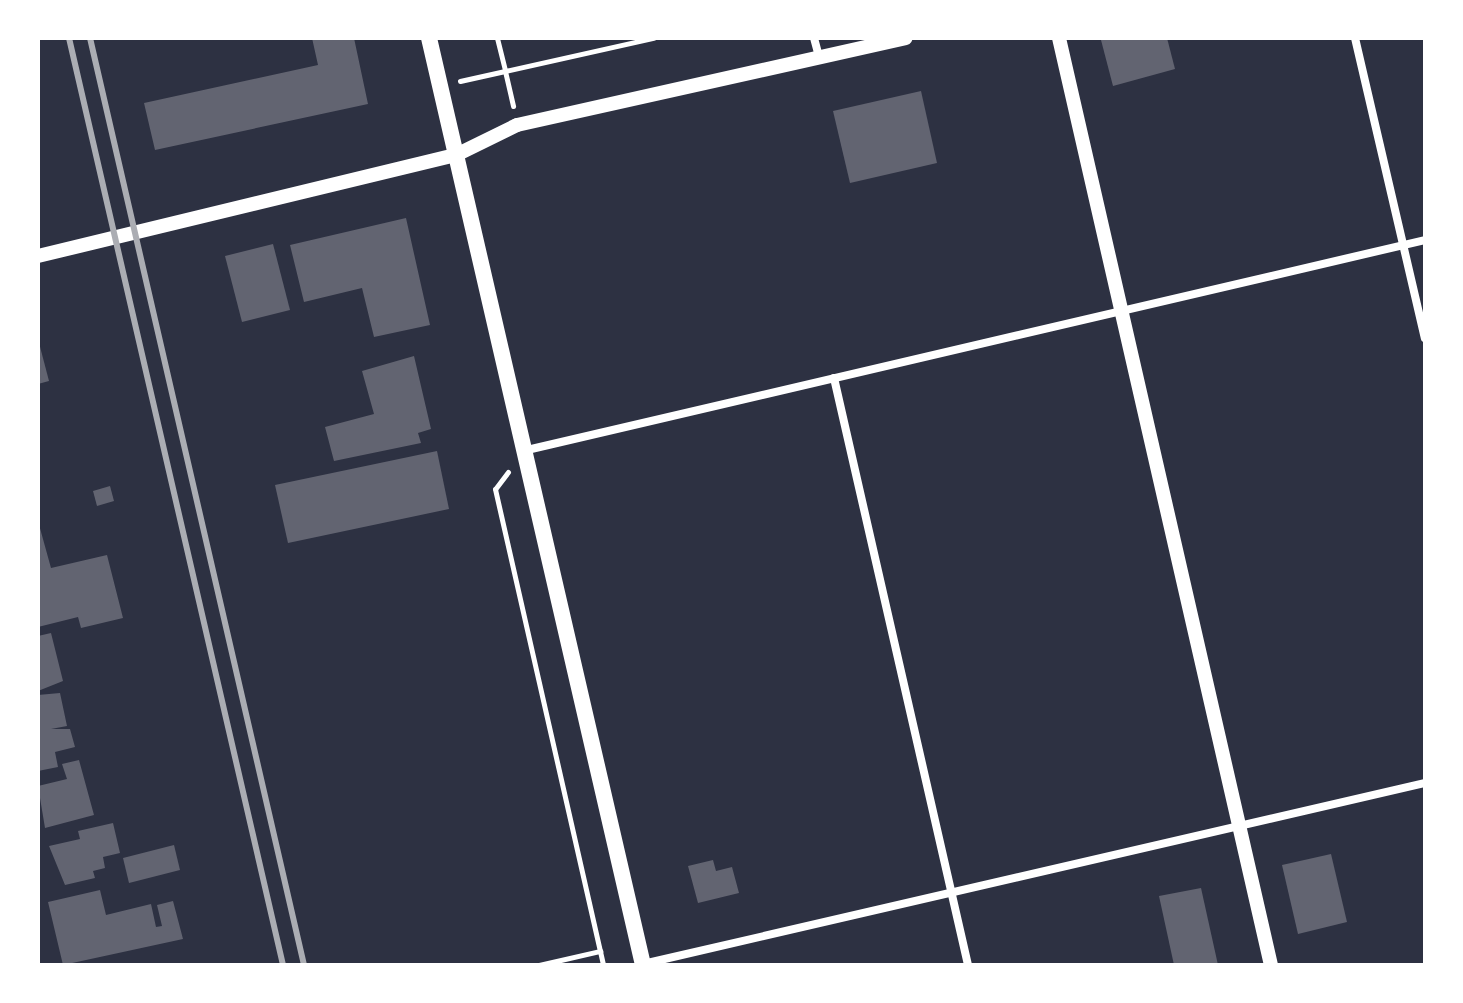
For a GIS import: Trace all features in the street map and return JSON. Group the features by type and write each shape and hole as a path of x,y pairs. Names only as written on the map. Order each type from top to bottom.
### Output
{"main road":[{"path":"429,38 527,450 643,964"}],"street":[{"path":"814,38 819,57"},
{"path":"38,256 456,155 517,125 905,38"},
{"path":"1059,38 1271,965"},
{"path":"1355,38 1425,338"},
{"path":"527,450 1425,240"},
{"path":"834,378 968,965"},
{"path":"643,964 1425,783"}],"path":[{"path":"497,38 517,125"},
{"path":"440,86 653,38"},
{"path":"527,450 495,489 603,965"},
{"path":"539,965 600,951"}],"building":[{"path":"312,38 354,38 368,104 155,150 144,103 318,65"},
{"path":"1167,38 1175,69 1113,86 1101,40"},
{"path":"921,91 937,163 850,183 833,111"},
{"path":"406,218 430,325 374,337 362,288 304,302 290,245"},
{"path":"273,244 290,310 242,322 225,256"},
{"path":"38,339 49,381 38,384"},
{"path":"414,356 431,429 418,433 421,443 334,461 325,427 374,414 362,371"},
{"path":"437,451 449,509 288,543 275,485"},
{"path":"110,486 114,501 97,506 93,491"},
{"path":"38,521 51,568 107,555 123,618 81,628 78,617 38,627"},
{"path":"51,633 63,681 38,691 38,636"},
{"path":"60,693 67,726 51,729 70,729 75,747 55,752 58,767 38,771 38,695"},
{"path":"79,760 94,815 45,828 38,786 67,779 62,764"},
{"path":"113,823 120,853 103,857 105,868 93,871 95,878 65,885 49,846 80,839 78,831"},
{"path":"174,845 180,870 129,883 123,858"},
{"path":"1331,854 1347,922 1298,934 1282,865"},
{"path":"713,860 716,871 732,867 739,893 698,903 688,866"},
{"path":"1201,888 1218,965 1174,965 1159,896"},
{"path":"100,890 106,915 151,904 156,927 162,926 157,905 173,901 183,939 63,965 48,902"}],"railway":[{"path":"69,38 283,965"},
{"path":"90,38 304,965"}]}
